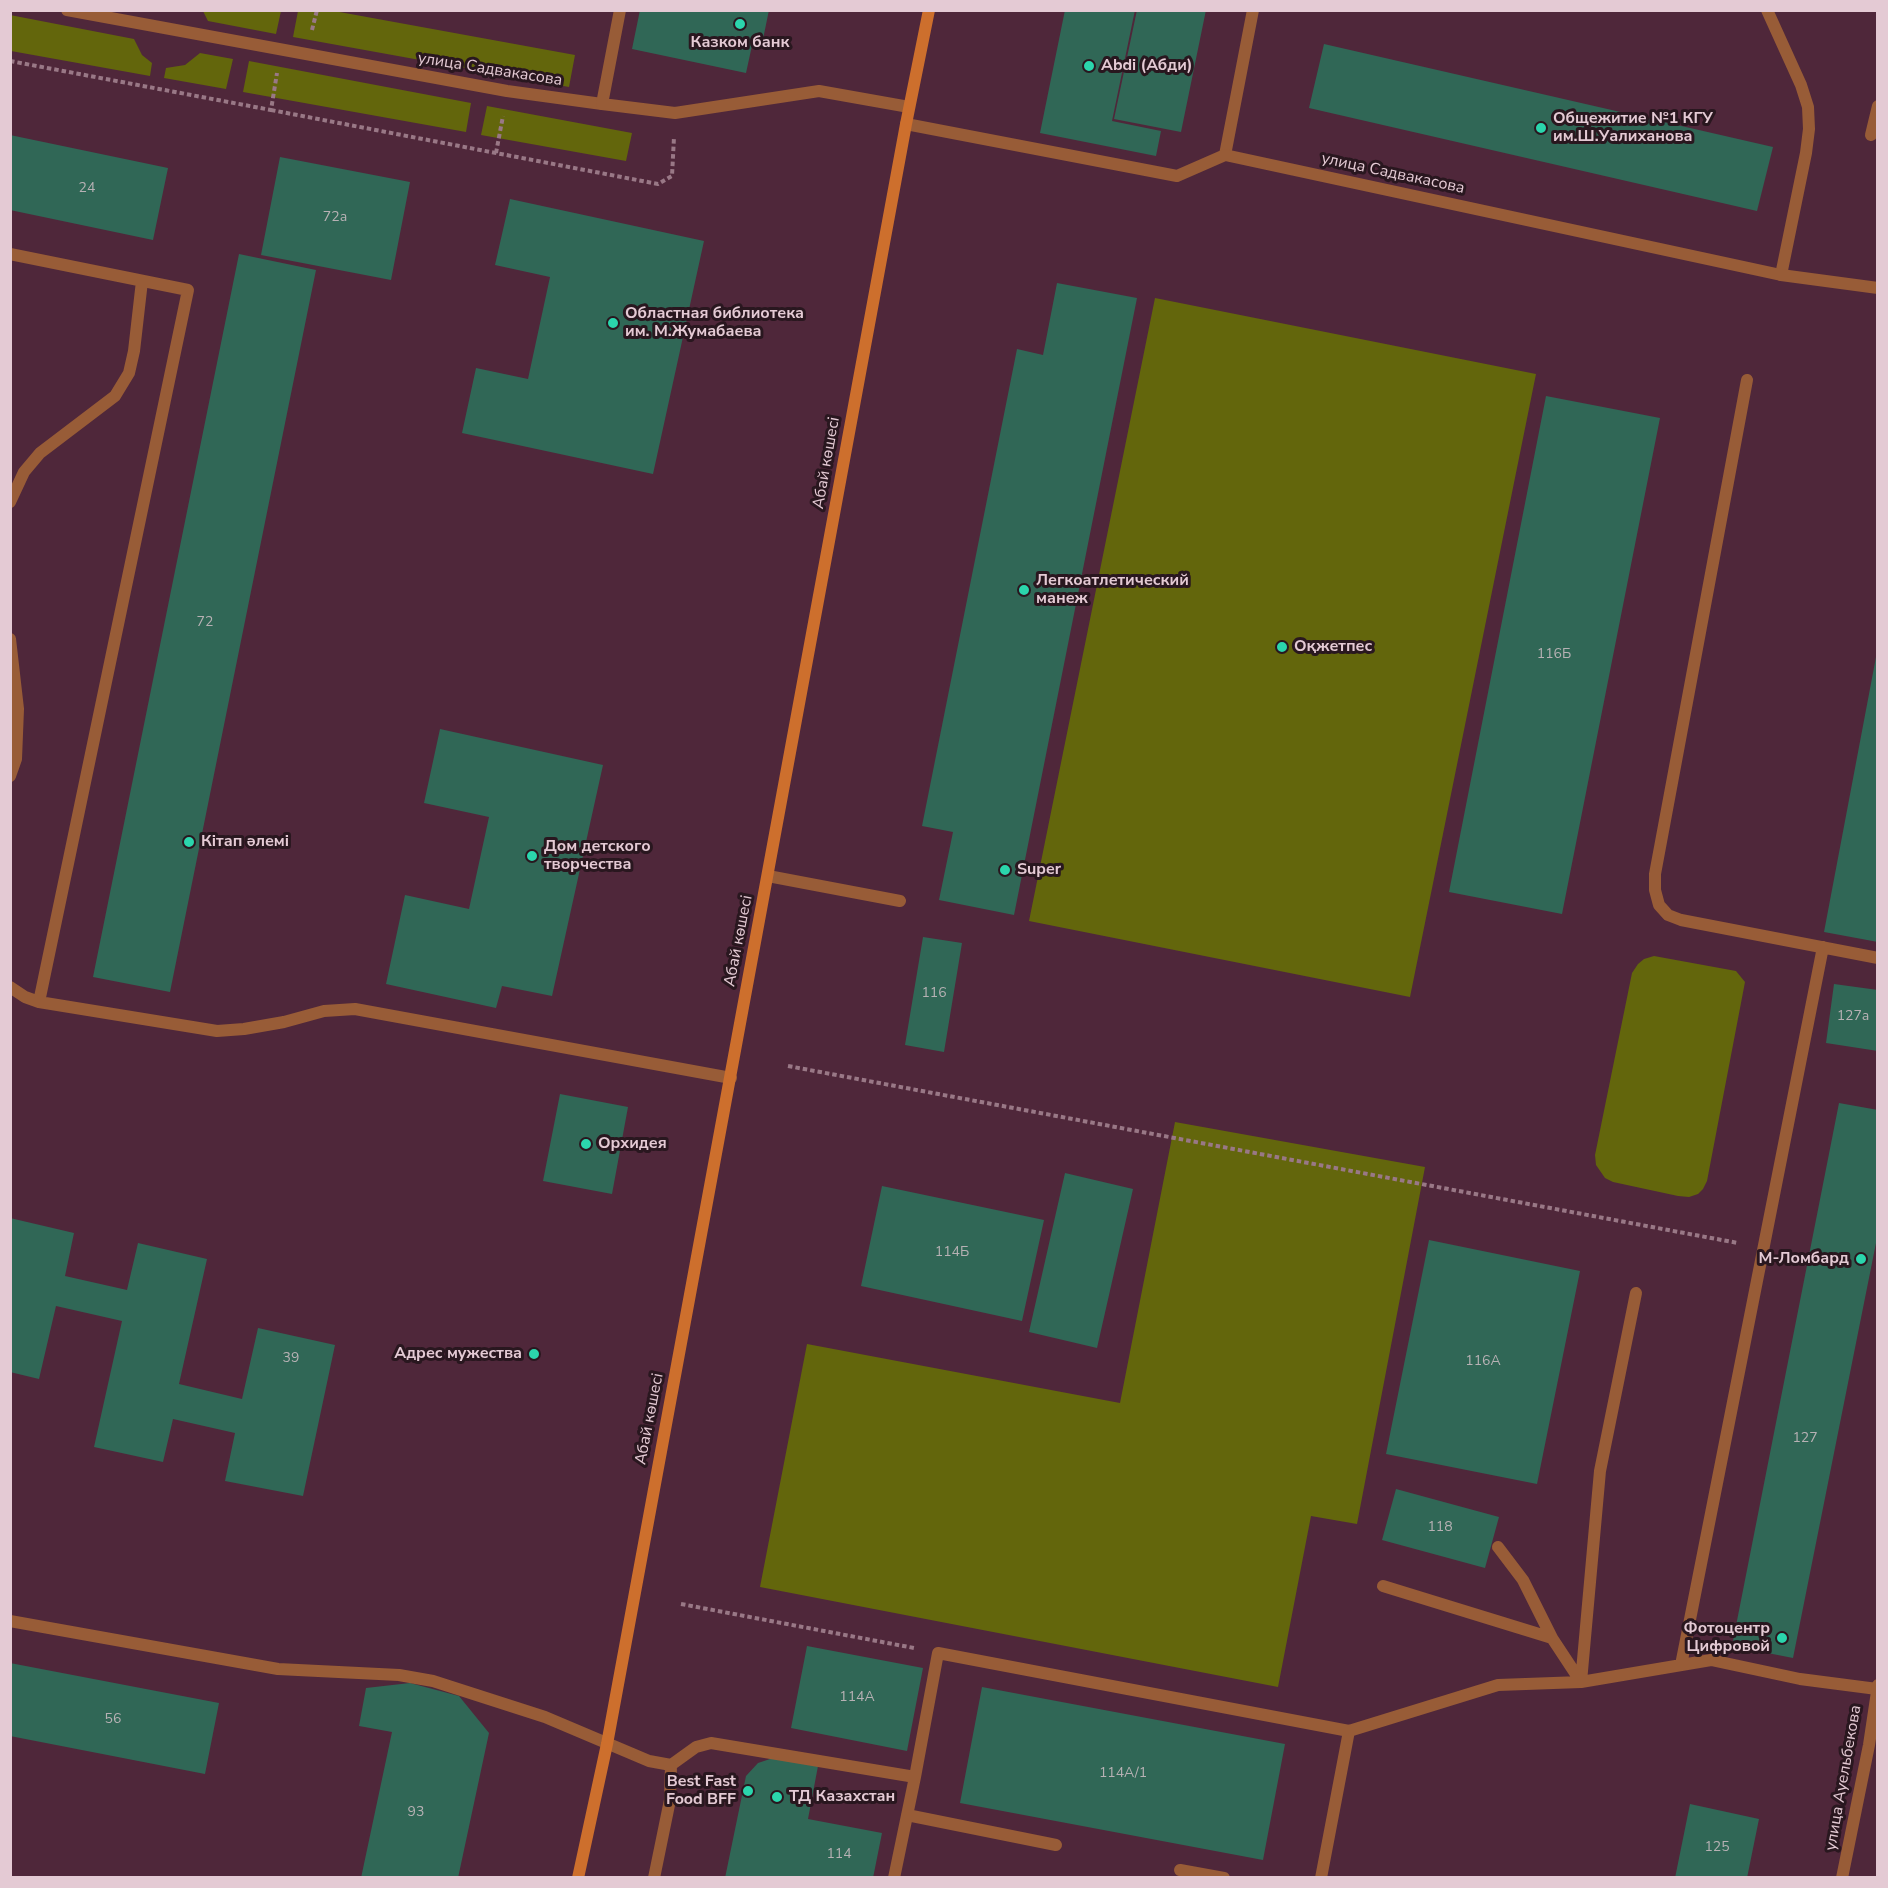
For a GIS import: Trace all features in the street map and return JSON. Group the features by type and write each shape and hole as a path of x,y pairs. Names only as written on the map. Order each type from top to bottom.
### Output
{"main road":[{"name":"Абай көшесі","path":"578,1878 607,1744 909,107 929,10"}],"street":[{"name":"улица Садвакасова","path":"67,10 507,91 675,113 819,91 909,107"},
{"path":"602,104 620,10"},
{"path":"906,124 1177,176 1225,155 1253,10"},
{"path":"1767,10 1801,85 1808,107 1809,129 1806,153 1781,275"},
{"path":"1871,135 1878,106"},
{"name":"улица Садвакасова","path":"1225,155 1781,275 1878,288"},
{"path":"10,254 188,290 39,1002"},
{"path":"10,502 24,472 40,453 115,396 129,373 134,351 142,280"},
{"path":"1747,380 1654,890 1659,905 1668,915 1681,920 1878,958"},
{"path":"10,639 18,709 16,759 10,776"},
{"path":"768,876 900,901"},
{"path":"1681,1665 1823,947"},
{"path":"10,987 25,997 39,1002 217,1030 244,1029 284,1022 324,1011 355,1009 730,1078"},
{"path":"1581,1682 1600,1471 1636,1293"},
{"path":"1498,1546 1523,1580 1552,1638 1581,1682"},
{"path":"1383,1586 1552,1638"},
{"path":"10,1620 278,1669 399,1675 434,1681 545,1717 649,1761 671,1765 696,1747 711,1743 915,1776"},
{"path":"894,1878 938,1653 1349,1731 1498,1685 1581,1682 1711,1659 1800,1679 1877,1687"},
{"name":"улица Ауельбекова","path":"1842,1878 1873,1746 1877,1687"},
{"path":"1321,1878 1349,1731"},
{"path":"654,1878 670,1800 671,1765"},
{"path":"907,1815 1056,1845"},
{"path":"1180,1870 1224,1878"}],"path":[{"path":"271,110 281,50"},
{"path":"10,61 658,184 672,176 675,113"},
{"path":"496,153 507,91"},
{"path":"788,1066 1763,1247"},
{"path":"681,1604 938,1653"}],"shaded area":[{"path":"203,11 281,11 276,34 208,21"},
{"path":"298,11 334,11 575,55 569,87 293,37"},
{"path":"10,15 134,39 142,55 152,63 150,76 11,51"},
{"path":"200,53 233,59 226,89 164,78 166,68 185,65"},
{"path":"249,61 471,103 466,132 243,92"},
{"path":"487,106 632,133 626,161 481,135"},
{"name":"Оқжетпес","path":"1155,298 1536,374 1410,997 1029,921"},
{"path":"1654,956 1736,971 1745,982 1707,1181 1698,1194 1689,1197 1613,1182 1605,1178 1596,1165 1595,1155 1632,973 1644,959"},
{"path":"1175,1122 1425,1167 1357,1524 1311,1516 1278,1687 760,1587 807,1344 1120,1403"}],"building":[{"path":"640,10 769,10 762,44 753,41 746,73 632,49"},
{"name":"Abdi (Абди)","path":"1065,10 1135,10 1112,121 1161,131 1156,156 1040,133"},
{"path":"1137,10 1206,10 1181,132 1114,119"},
{"name":"Общежитие №1 КГУ им.Ш.Уалиханова","path":"1324,44 1773,147 1757,211 1309,108"},
{"path":"10,135 168,168 153,240 10,210"},
{"path":"280,157 410,182 391,280 261,255"},
{"name":"Областная библиотека им. М.Жумабаева","path":"510,199 704,241 653,474 462,433 476,368 528,379 550,277 495,265"},
{"path":"239,254 316,270 170,992 93,977"},
{"name":"Легкоатлетический манеж","path":"1057,283 1137,298 1014,915 939,900 953,832 922,826 1017,349 1043,355"},
{"path":"1546,396 1660,418 1562,914 1449,892"},
{"path":"1876,657 1878,658 1878,942 1824,932"},
{"name":"Дом детского творчества","path":"440,729 603,765 552,996 502,986 496,1008 386,984 405,895 469,909 489,817 424,803"},
{"path":"923,937 962,943 944,1052 905,1045"},
{"path":"1834,984 1878,990 1878,1051 1826,1043"},
{"name":"Орхидея","path":"560,1094 628,1107 612,1194 543,1181"},
{"path":"1839,1103 1878,1110 1878,1233 1793,1658 1732,1646"},
{"path":"1065,1173 1133,1189 1097,1348 1029,1332"},
{"path":"882,1186 1044,1220 1022,1321 861,1286"},
{"path":"10,1218 74,1233 65,1276 127,1290 138,1243 207,1259 179,1384 242,1399 258,1328 335,1345 303,1496 225,1481 235,1433 173,1419 163,1462 94,1447 122,1321 56,1306 39,1379 10,1372"},
{"path":"1429,1240 1580,1271 1537,1484 1386,1454"},
{"path":"1396,1489 1499,1517 1485,1568 1382,1540"},
{"path":"807,1646 923,1668 907,1751 791,1728"},
{"path":"10,1663 219,1703 205,1774 10,1736"},
{"path":"410,1683 459,1696 489,1733 458,1878 361,1878 392,1732 359,1726 366,1688"},
{"path":"982,1687 1285,1744 1263,1860 960,1803"},
{"name":"ТД Казахстан","path":"773,1758 818,1766 808,1819 882,1833 873,1878 725,1878 746,1776 758,1763"},
{"path":"1690,1804 1759,1819 1747,1878 1675,1878"}],"place":[{"name":"Казком банк","path":"740,24"},
{"name":"Abdi (Абди)","path":"1089,66"},
{"name":"Общежитие №1 КГУ им.Ш.Уалиханова","path":"1541,128"},
{"name":"Областная библиотека им. М.Жумабаева","path":"613,323"},
{"name":"Легкоатлетический манеж","path":"1024,590"},
{"name":"Оқжетпес","path":"1282,647"},
{"name":"Кітап әлемі","path":"189,842"},
{"name":"Дом детского творчества","path":"532,856"},
{"name":"Super","path":"1005,870"},
{"name":"Орхидея","path":"586,1144"},
{"name":"М-Ломбард","path":"1861,1259"},
{"name":"Адрес мужества","path":"534,1354"},
{"name":"Фотоцентр Цифровой","path":"1782,1638"},
{"name":"Best Fast Food BFF","path":"748,1791"},
{"name":"ТД Казахстан","path":"777,1797"}]}
